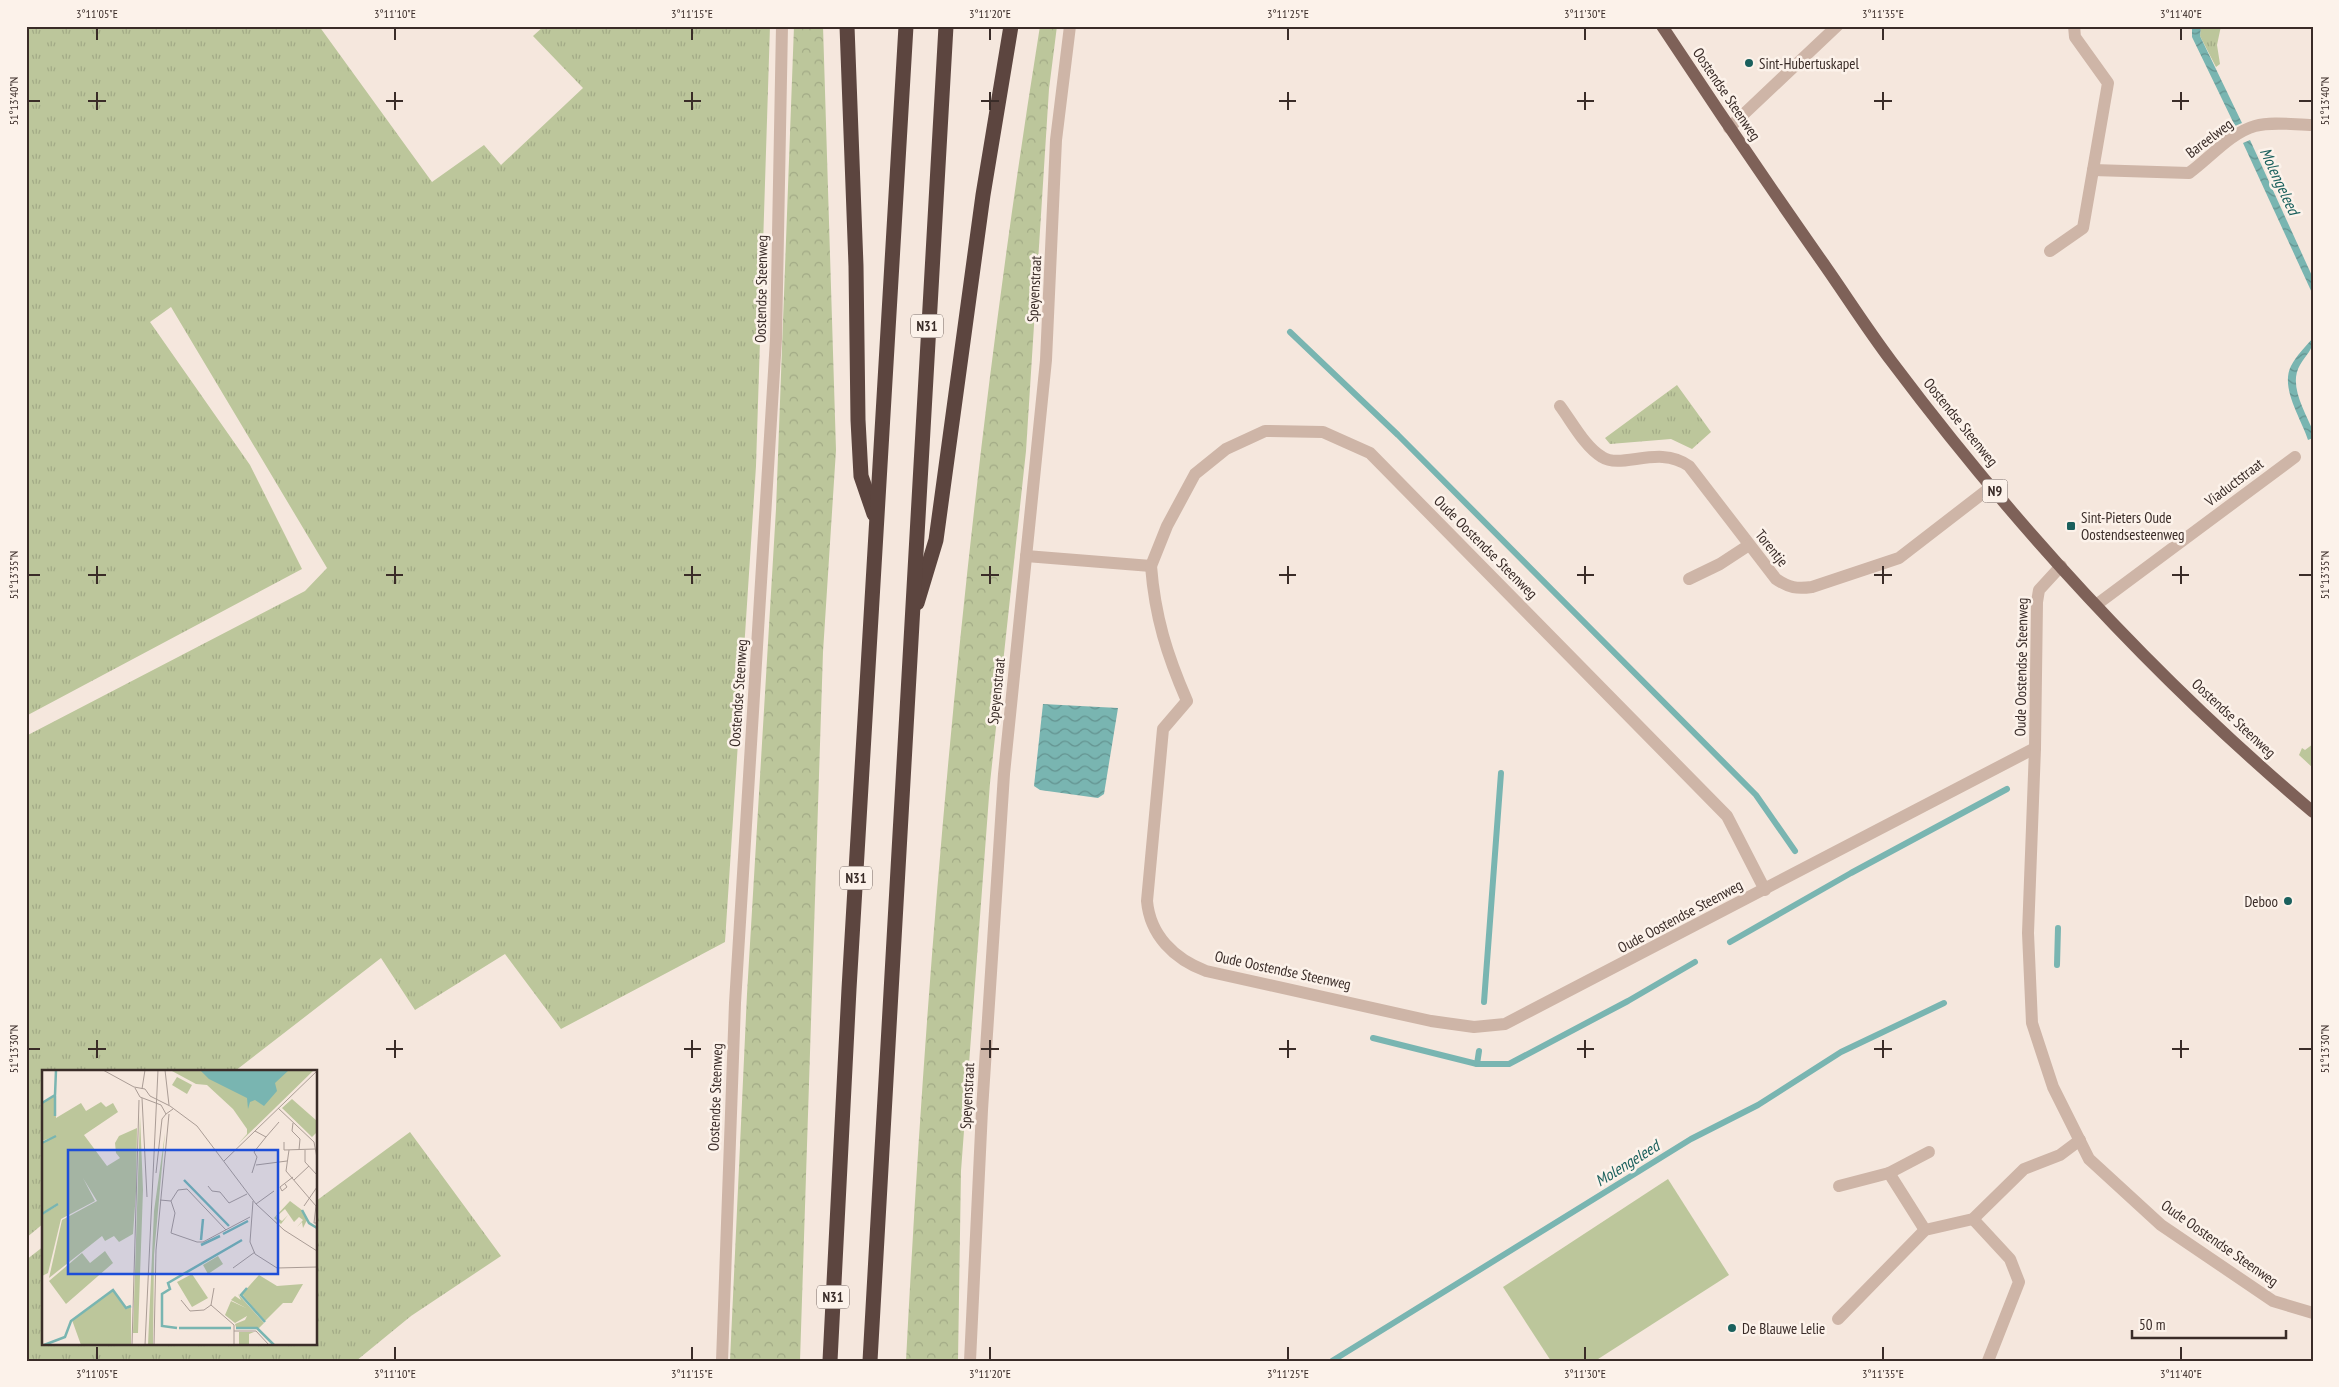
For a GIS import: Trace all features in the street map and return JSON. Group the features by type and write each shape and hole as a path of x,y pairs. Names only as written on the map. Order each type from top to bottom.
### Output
{"highway":[{"path":"847,26 861,476 876,522"},
{"name":"N31","path":"830,1361 876,522 906,26"},
{"name":"N31","path":"870,1361 910,626 946,26"},
{"path":"910,626 936,540 983,195 1011,26"}],"main road":[{"name":"Oostendse Steenweg","path":"1662,26 1729,128 1891,361 1991,487 2096,605 2220,730 2313,812"}],"street":[{"name":"Oostendse Steenweg","path":"722,1361 735,1003 776,339 782,26"},
{"name":"Speyenstraat","path":"970,1361 982,1110 1004,774 1046,360 1056,140 1070,26"},
{"path":"1729,128 1837,26"},
{"path":"2050,251 2083,228 2108,83 2075,37 2074,26"},
{"name":"Bareelweg","path":"2093,170 2190,173 2236,135 2255,126 2269,124 2313,125"},
{"name":"Torentje","path":"1560,406 1594,451 1604,459 1665,456 1679,459 1689,466 1776,579 1786,586 1797,589 1812,587 1899,558 1991,487"},
{"name":"Oude Oostendse Steenweg","path":"1765,890 1727,816 1370,454 1324,432 1265,431 1226,449 1195,474 1167,526 1151,566 1153,592 1167,654 1186,701 1162,728 1147,901 1152,926 1160,938 1172,951 1191,965 1206,970 1431,1021 1474,1027 1505,1024 1765,890 2035,748"},
{"name":"Viaductstraat","path":"2096,605 2295,457"},
{"path":"1689,579 1720,564 1749,545"},
{"path":"1026,556 1151,566"},
{"name":"Oude Oostendse Steenweg","path":"2061,566 2039,590 2037,602 2035,748 2028,933 2032,1023 2053,1087 2089,1159 2161,1225 2273,1300 2313,1313"},
{"path":"1838,1319 1925,1230 1973,1219 2024,1169 2060,1156 2080,1140"},
{"path":"1840,1186 1889,1173 1929,1152"},
{"path":"1889,1173 1925,1230"},
{"path":"1973,1219 2010,1259 2019,1282 1988,1361"}],"green space":[{"path":"26,26 319,26 432,182 484,145 501,165 583,88 533,36 544,26 770,26 756,466 725,942 561,1029 505,954 415,1010 381,958 236,1070 42,1070 42,1225 26,1238 26,736 305,591 327,568 171,307 150,322 250,465 302,569 26,716"},
{"path":"794,26 823,26 836,450 823,652 800,1361 730,1361 747,994 776,509"},
{"path":"1040,26 1057,26 1049,89 1026,451 990,783 961,1171 958,1361 906,1361 915,1193 927,1026 955,692 992,358"},
{"path":"2201,26 2221,26 2217,45 2220,64 2216,67 2200,36"},
{"path":"1677,385 1711,432 1692,449 1671,439 1610,444 1605,438"},
{"path":"2313,744 2313,768 2299,755 2302,748 2305,750"},
{"path":"410,1132 501,1256 411,1316 356,1361 26,1361 26,1260 42,1248 42,1344 318,1344 318,1200"},
{"path":"1668,1179 1729,1275 1595,1361 1551,1361 1503,1287"}],"water":[{"path":"2192,26 2201,26 2200,36 2242,123 2235,126 2192,37"},
{"path":"2250,140 2313,278 2313,295 2243,143"},
{"path":"2313,338 2310,349 2300,365 2296,381 2302,407 2313,431 2313,438 2308,440 2293,403 2288,384 2288,375 2291,366 2301,351"},
{"path":"1043,704 1118,708 1104,794 1098,798 1040,790 1034,786"}],"waterway":[{"path":"1290,332 1398,435 1756,795 1795,851"},
{"path":"1484,1002 1501,773"},
{"path":"1730,942 1851,873 2007,789"},
{"name":"Molengeleed","path":"2057,965 2058,928"},
{"path":"1477,1064 1509,1064 1628,1001 1695,962"},
{"name":"Molengeleed","path":"1332,1361 1691,1139 1758,1105 1841,1052 1944,1003"},
{"path":"1373,1038 1477,1064 1479,1051"}],"place":[{"name":"Sint-Hubertuskapel","path":"1749,63"},
{"name":"Sint-Pieters Oude Oostendsesteenweg","path":"2071,526"},
{"name":"Deboo","path":"2288,901"},
{"name":"De Blauwe Lelie","path":"1732,1328"}]}
